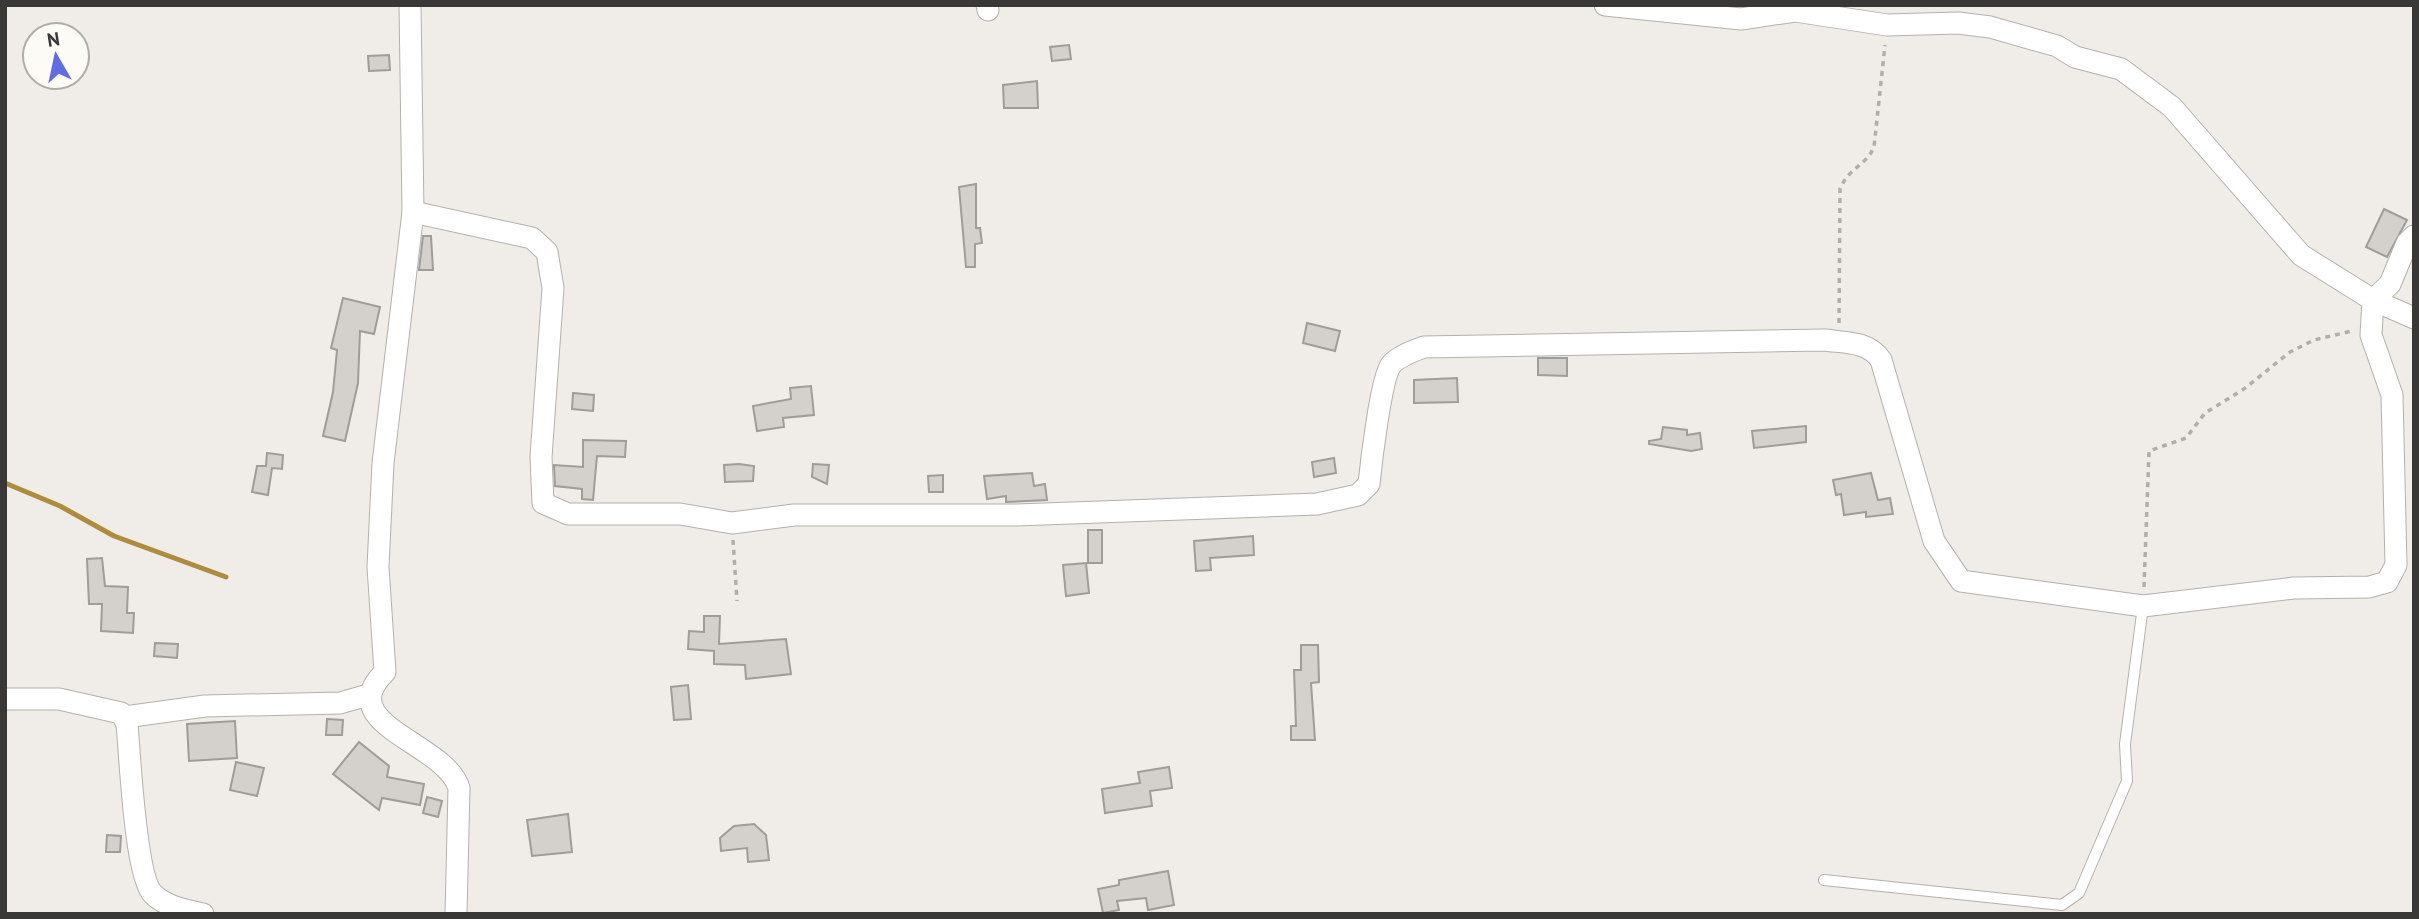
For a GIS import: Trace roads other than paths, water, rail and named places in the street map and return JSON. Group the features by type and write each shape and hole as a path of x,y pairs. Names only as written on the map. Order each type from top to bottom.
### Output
{"street":[{"path":"410,5 413,212 383,463 378,566 385,673 372,685 368,695 370,705 382,722 445,764 456,775 459,788 456,914"},
{"path":"1605,5 1741,19 1795,11 1887,25 1958,23 1990,27 2121,69 2172,107 2301,255 2373,300 2414,318"},
{"path":"413,212 532,238 547,252 553,288 541,457 543,503 568,514 680,514 732,523 794,515 1016,516 1317,504 1358,495 1369,484 1383,387 1391,365 1424,347 1838,342 1874,349 1881,360 1934,541 1961,581 2143,606 2294,588 2369,587 2386,582 2396,565 2392,395 2371,335 2373,300 2390,284 2407,243 2414,236"},
{"path":"125,717 205,706 340,703 368,695"},
{"path":"5,699 59,699 121,713 125,717 142,870 151,893 169,905 203,914"}],"lane":[{"path":"1824,880 2062,905 2079,892 2127,781 2126,744 2143,606"}],"waterway":[{"path":"5,483 60,506 114,536 226,577"}]}
